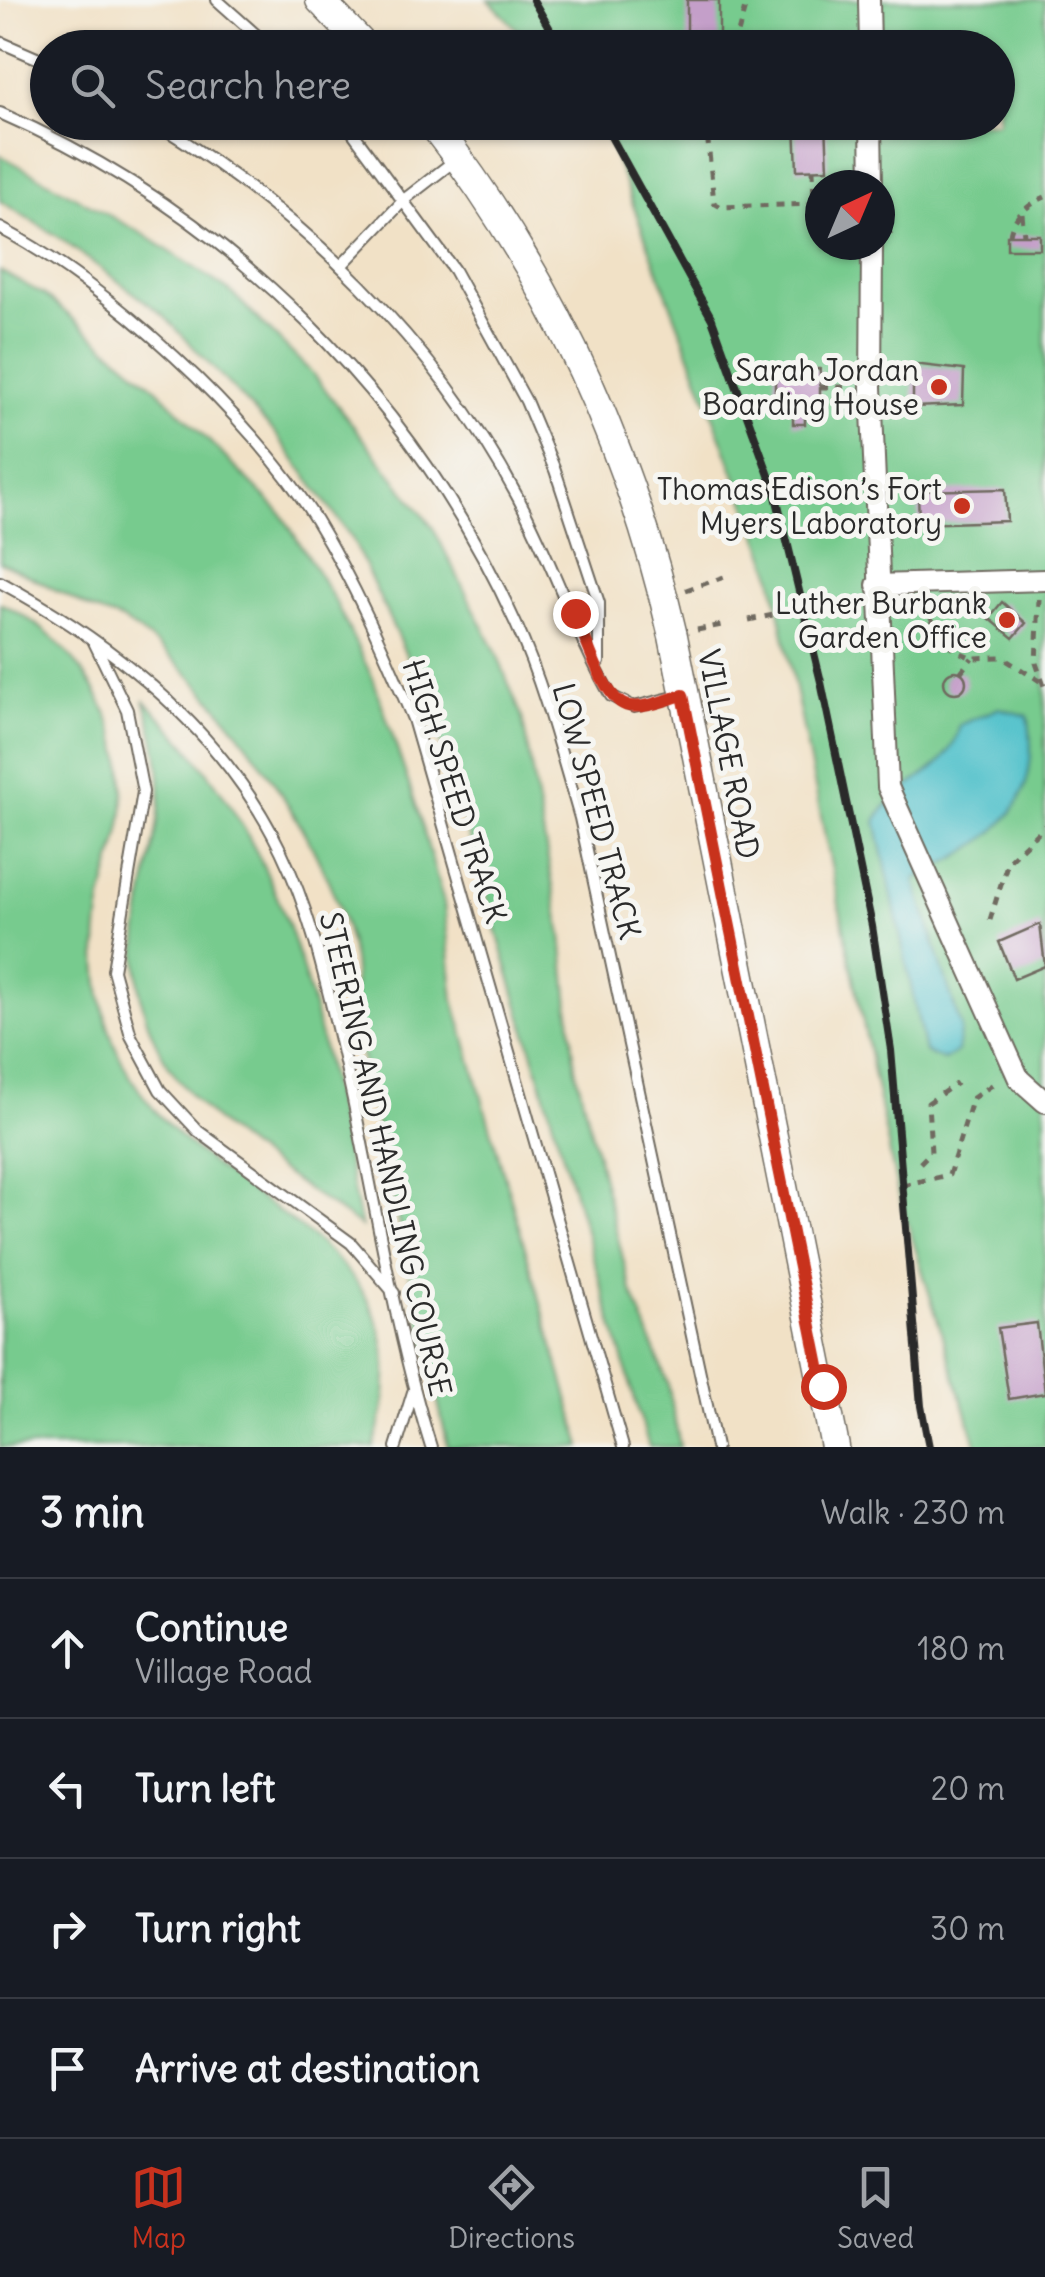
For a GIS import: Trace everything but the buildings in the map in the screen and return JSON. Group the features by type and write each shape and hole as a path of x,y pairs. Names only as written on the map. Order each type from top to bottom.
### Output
{"street":[{"path":"320,0 349,30"},
{"path":"869,0 870,30"},
{"name":"VILLAGE ROAD","path":"444,140 530,264 585,371 629,480 664,598 835,1447"},
{"path":"871,140 872,170"},
{"path":"882,260 877,584 888,787 1019,1079 1045,1102"},
{"path":"877,584 1042,586"}],"lane":[{"path":"217,0 251,30"},
{"path":"0,42 30,55"},
{"name":"LOW SPEED TRACK","path":"0,113 30,129"},
{"name":"LOW SPEED TRACK","path":"52,140 117,174 202,230 270,285 384,408 434,475 478,547 518,627 580,818 716,1447"},
{"path":"181,140 229,172 341,266 394,322 478,432 547,552 611,696 622,705 634,707 683,695"},
{"path":"359,140 406,199 493,334 555,470 598,603 599,668"},
{"path":"341,266 406,199 458,158"},
{"name":"HIGH SPEED TRACK","path":"0,228 28,243 139,324 232,414 314,518 367,611 412,719 623,1447"},
{"name":"STEERING AND HANDLING COURSE","path":"0,582 91,636 176,707 232,773 280,849 315,933 414,1391 431,1447"},
{"path":"91,636 127,710 143,792 113,970 130,1036 160,1090 198,1131 351,1243 394,1294"},
{"path":"396,1447 414,1391"}],"path":[{"path":"739,30 747,0"},
{"path":"708,140 714,203 722,207 805,204"},
{"path":"1010,235 1010,226 1045,197"},
{"path":"1022,214 1024,235"},
{"path":"664,598 724,577"},
{"path":"1042,586 1036,663 1045,689"},
{"path":"918,594 943,640 972,658 1001,657 1040,681"},
{"path":"749,620 772,616"},
{"path":"690,632 727,624"},
{"path":"960,672 972,658"},
{"path":"990,920 1008,861 1045,826"},
{"path":"902,1186 949,1175 973,1098 1006,1076"},
{"path":"920,1163 931,1152 928,1104 958,1082"}],"green space":[{"path":"489,0 1045,0 1045,1447 977,1447 897,1189 770,566 608,140 1015,140 1015,30 518,30"},
{"path":"0,155 143,234 231,292 314,375 433,528 496,652 522,717 562,936 575,1068 630,1286 668,1384 680,1447 649,1447 431,709 353,540 276,434 161,313 57,236 0,201"},
{"path":"0,271 45,295 158,390 281,513 333,597 374,681 417,808 444,903 454,1000 582,1447 448,1447 352,1014 353,960 343,918 324,870 266,771 195,681 158,646 123,621 97,612 0,562"},
{"path":"0,603 28,618 75,662 94,688 118,748 123,811 102,900 97,959 101,999 119,1055 155,1110 201,1154 301,1228 344,1267 374,1314 386,1372 374,1447 0,1447"},
{"path":"144,700 197,758 238,818 270,880 295,945 314,1012 361,1227 270,1163 193,1097 164,1058 145,1014 137,962 143,901 158,822 160,780"}],"water":[{"path":"999,708 1028,716 1028,778 1018,801 1005,821 987,837 915,882 961,1027 957,1052 944,1060 925,1052 876,821 898,794 945,757 960,725"}],"railway":[{"path":"533,0 550,30"},
{"path":"613,140 712,319 775,492 821,682 872,926 891,1050 921,1406 929,1447"}],"place":[{"name":"Sarah Jordan Boarding House","path":"939,387"},
{"name":"Thomas Edison’s Fort Myers Laboratory","path":"962,506"},
{"name":"Luther Burbank Garden Office","path":"1007,620"}],"route":[{"path":"575,613 611,696 622,705 634,707 683,695 823,1386"}]}
